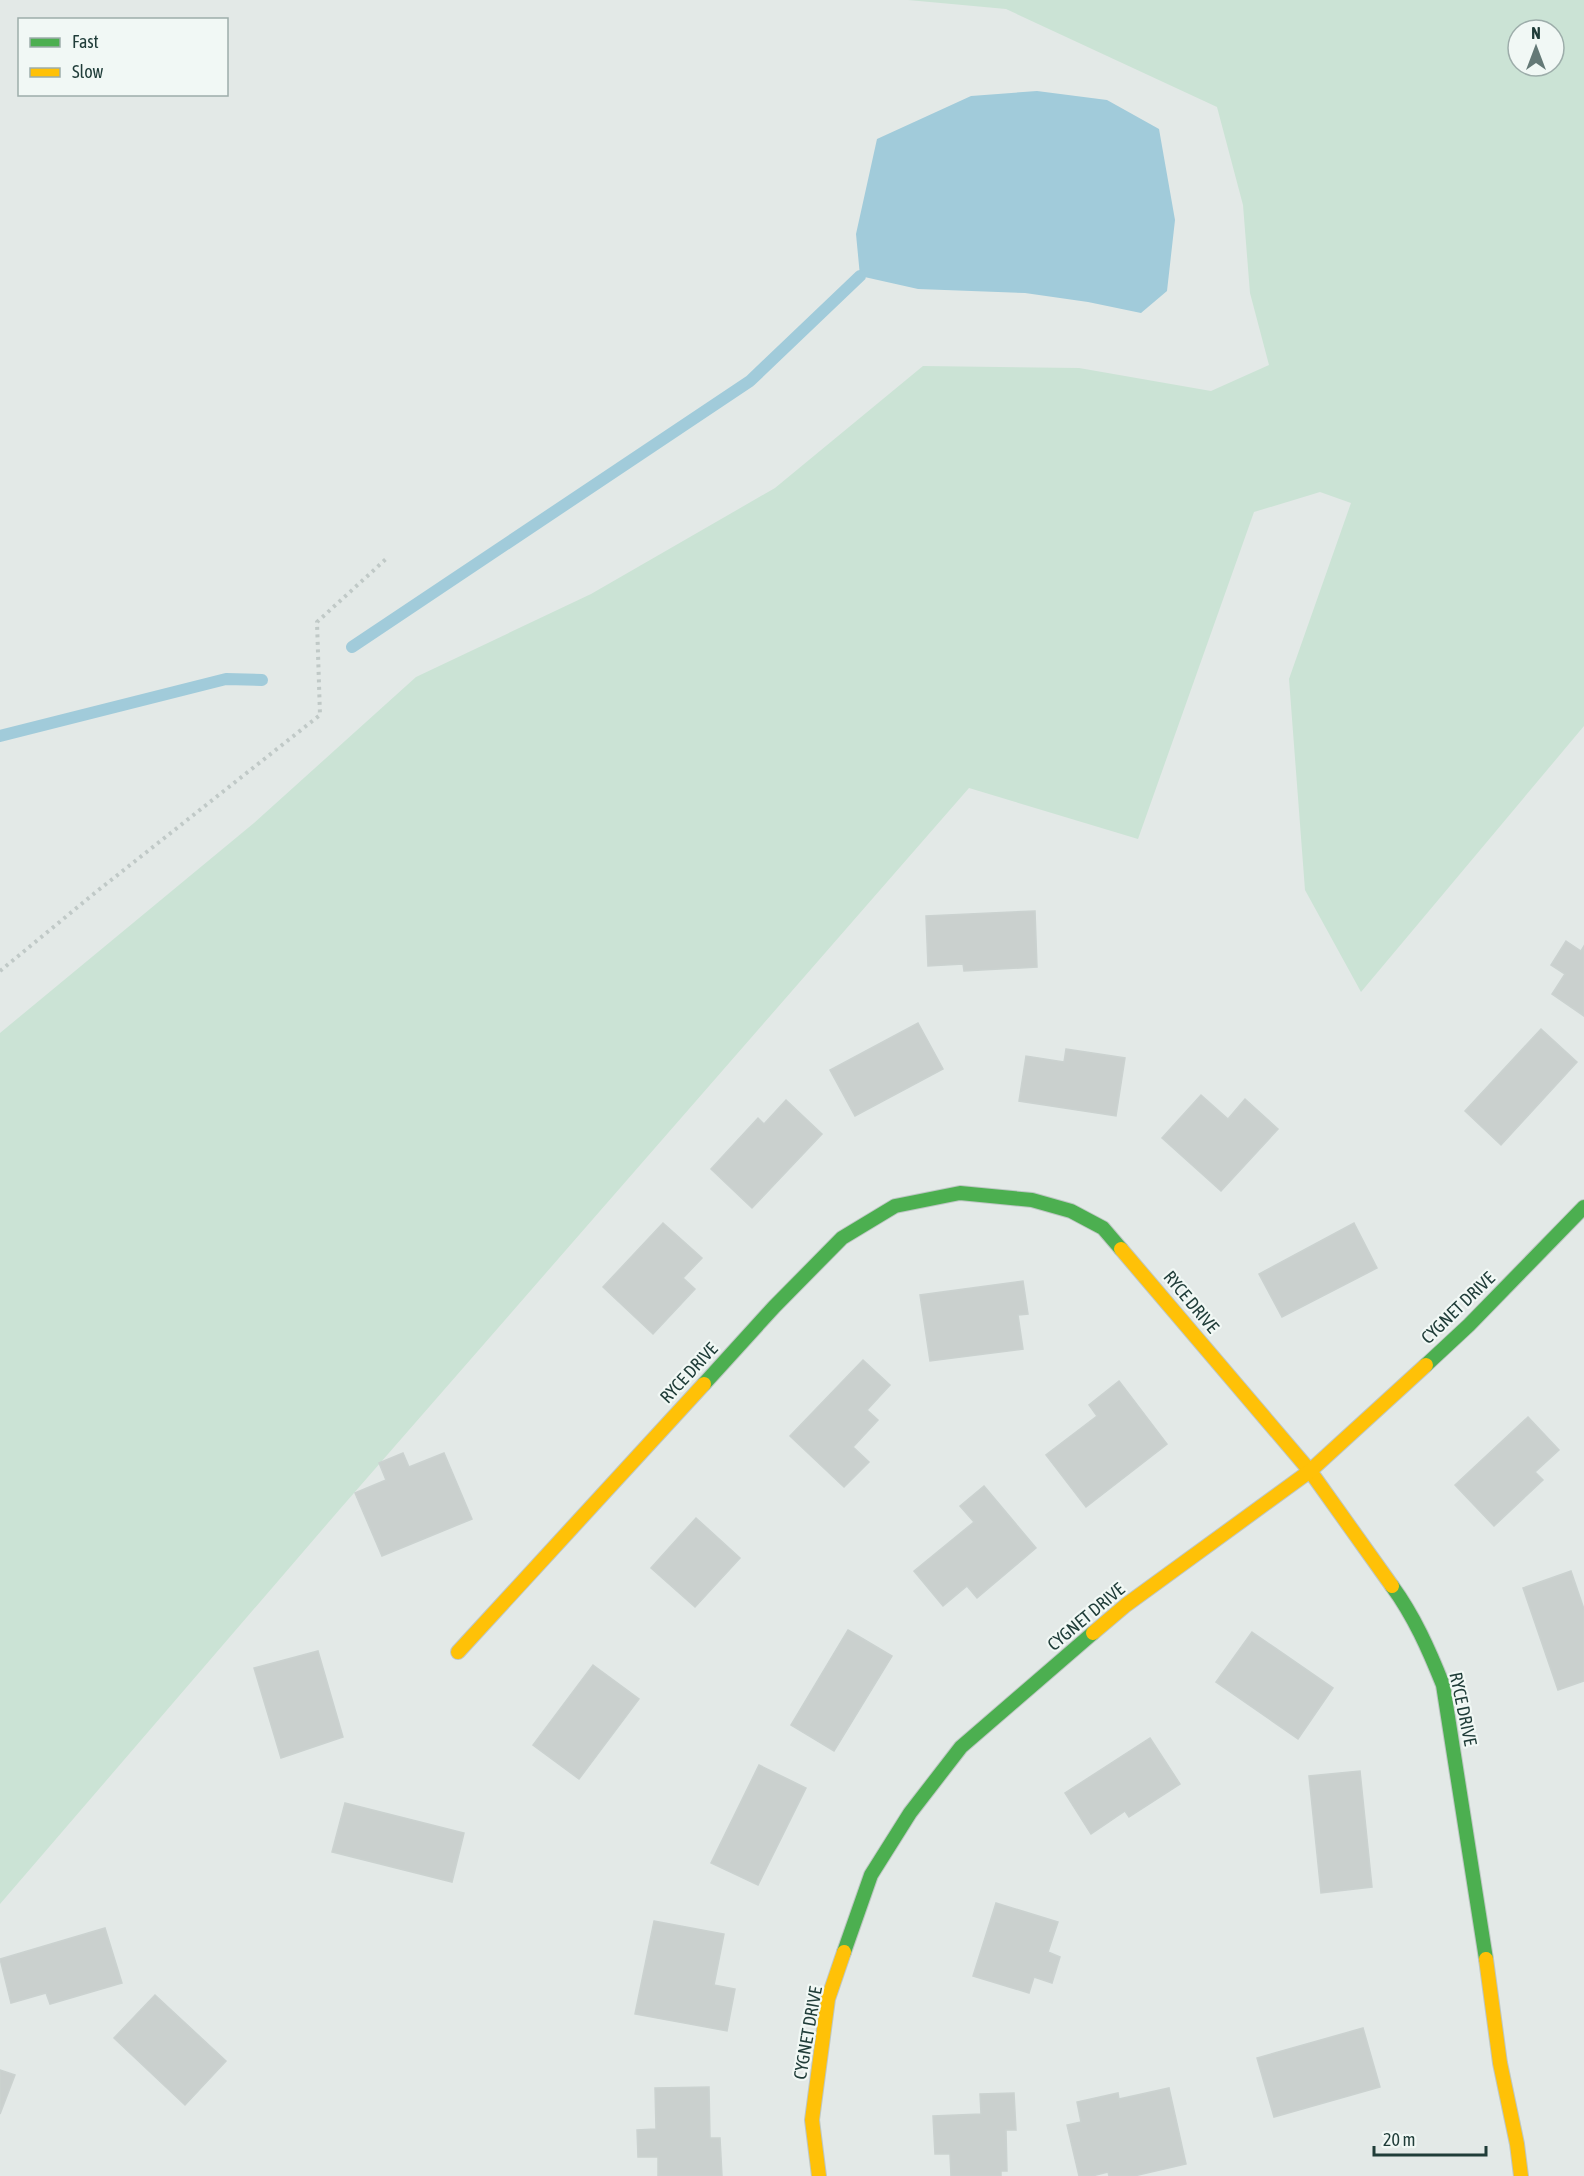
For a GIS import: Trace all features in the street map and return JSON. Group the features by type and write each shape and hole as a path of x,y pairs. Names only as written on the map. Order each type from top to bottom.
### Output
{"street":[{"name":"RYCE DRIVE","path":"458,1652 766,1315 842,1238 895,1206 960,1193 1032,1200 1071,1211 1103,1228 1310,1471 1405,1605 1426,1644 1443,1685 1500,2063 1517,2144 1521,2176"},
{"name":"CYGNET DRIVE","path":"819,2176 812,2120 828,1999 871,1875 910,1813 961,1747 1126,1605 1310,1471 1469,1325 1584,1208"}],"path":[{"path":"0,971 320,715 317,622 386,559"}],"green space":[{"path":"908,0 1584,0 1584,726 1361,992 1305,890 1289,679 1351,503 1320,492 1254,512 1138,839 969,788 340,1509 0,1904 0,1033 254,823 416,677 591,594 775,488 923,366 1079,368 1211,391 1269,365 1250,293 1243,205 1217,107 1006,9"}],"water":[{"path":"1037,91 1107,100 1159,129 1175,220 1167,291 1141,313 1088,302 1025,293 918,289 860,276 856,234 877,139 971,96"}],"building":[{"path":"1035,911 1037,967 964,971 963,964 928,966 926,916"},
{"path":"1566,941 1581,951 1584,946 1584,1016 1552,994 1565,974 1551,965"},
{"path":"918,1023 943,1069 855,1116 830,1070"},
{"path":"1541,1029 1577,1062 1501,1145 1465,1111"},
{"path":"1066,1049 1125,1058 1116,1116 1019,1101 1026,1056 1064,1062"},
{"path":"1201,1095 1228,1119 1245,1099 1278,1129 1221,1191 1162,1138"},
{"path":"786,1100 822,1134 752,1208 711,1169 758,1118 764,1124"},
{"path":"663,1223 702,1258 683,1278 695,1289 653,1334 603,1287"},
{"path":"1354,1223 1377,1268 1282,1317 1259,1274"},
{"path":"1023,1281 1028,1314 1018,1315 1023,1349 930,1361 920,1295"},
{"path":"863,1360 890,1385 867,1410 878,1420 853,1447 869,1462 844,1487 790,1436"},
{"path":"1119,1381 1167,1444 1086,1507 1046,1455 1097,1416 1089,1405"},
{"path":"1528,1417 1559,1450 1535,1472 1543,1480 1494,1526 1455,1485"},
{"path":"403,1453 409,1467 444,1453 472,1519 382,1556 355,1493 386,1480 379,1463"},
{"path":"984,1486 1036,1548 977,1598 967,1586 943,1606 914,1571 974,1522 960,1506"},
{"path":"696,1518 740,1558 695,1607 651,1568"},
{"path":"1571,1571 1584,1609 1584,1681 1558,1690 1523,1588"},
{"path":"848,1630 892,1656 834,1751 791,1725"},
{"path":"1252,1632 1333,1688 1298,1739 1216,1682"},
{"path":"318,1651 343,1737 281,1758 254,1668"},
{"path":"593,1665 639,1699 579,1779 533,1745"},
{"path":"1150,1738 1180,1784 1129,1817 1125,1811 1091,1834 1065,1793"},
{"path":"759,1765 806,1788 758,1885 711,1863"},
{"path":"1360,1771 1372,1887 1321,1893 1309,1776"},
{"path":"345,1803 464,1833 452,1882 332,1852"},
{"path":"996,1903 1058,1922 1048,1952 1060,1957 1052,1983 1034,1977 1029,1993 973,1976"},
{"path":"654,1921 724,1934 714,1985 735,1989 727,2031 635,2014"},
{"path":"105,1928 122,1983 50,2004 46,1993 11,2003 0,1959"},
{"path":"155,1995 226,2061 185,2105 114,2038"},
{"path":"1363,2028 1380,2087 1274,2117 1257,2058"},
{"path":"0,2070 15,2075 0,2114"},
{"path":"709,2087 710,2138 720,2138 722,2176 658,2176 658,2157 638,2157 637,2130 656,2129 655,2088"},
{"path":"1169,2088 1186,2164 1134,2176 1109,2176 1108,2172 1079,2176 1067,2125 1081,2122 1077,2102 1118,2093 1119,2099"},
{"path":"1014,2093 1016,2130 1006,2130 1007,2171 1001,2171 1001,2176 951,2176 950,2154 935,2154 933,2116 981,2114 980,2094"}],"waterway":[{"path":"352,647 750,381 860,276"},
{"path":"0,736 226,679 262,680"}],"traffic: fast":[{"path":"704,1384 774,1307 842,1238 895,1206 960,1193 1032,1200 1071,1211 1103,1228 1121,1249"},
{"path":"1426,1365 1469,1325 1584,1207"},
{"path":"1392,1586 1420,1634 1443,1685 1486,1959"},
{"path":"844,1952 871,1875 910,1813 961,1747 1093,1633"}],"traffic: slow":[{"path":"1121,1249 1310,1471 1392,1586"},
{"path":"1093,1633 1126,1605 1310,1471 1426,1365"},
{"path":"458,1652 704,1384"},
{"path":"819,2176 812,2120 828,1999 844,1952"},
{"path":"1486,1959 1500,2063 1517,2144 1521,2176"}]}
